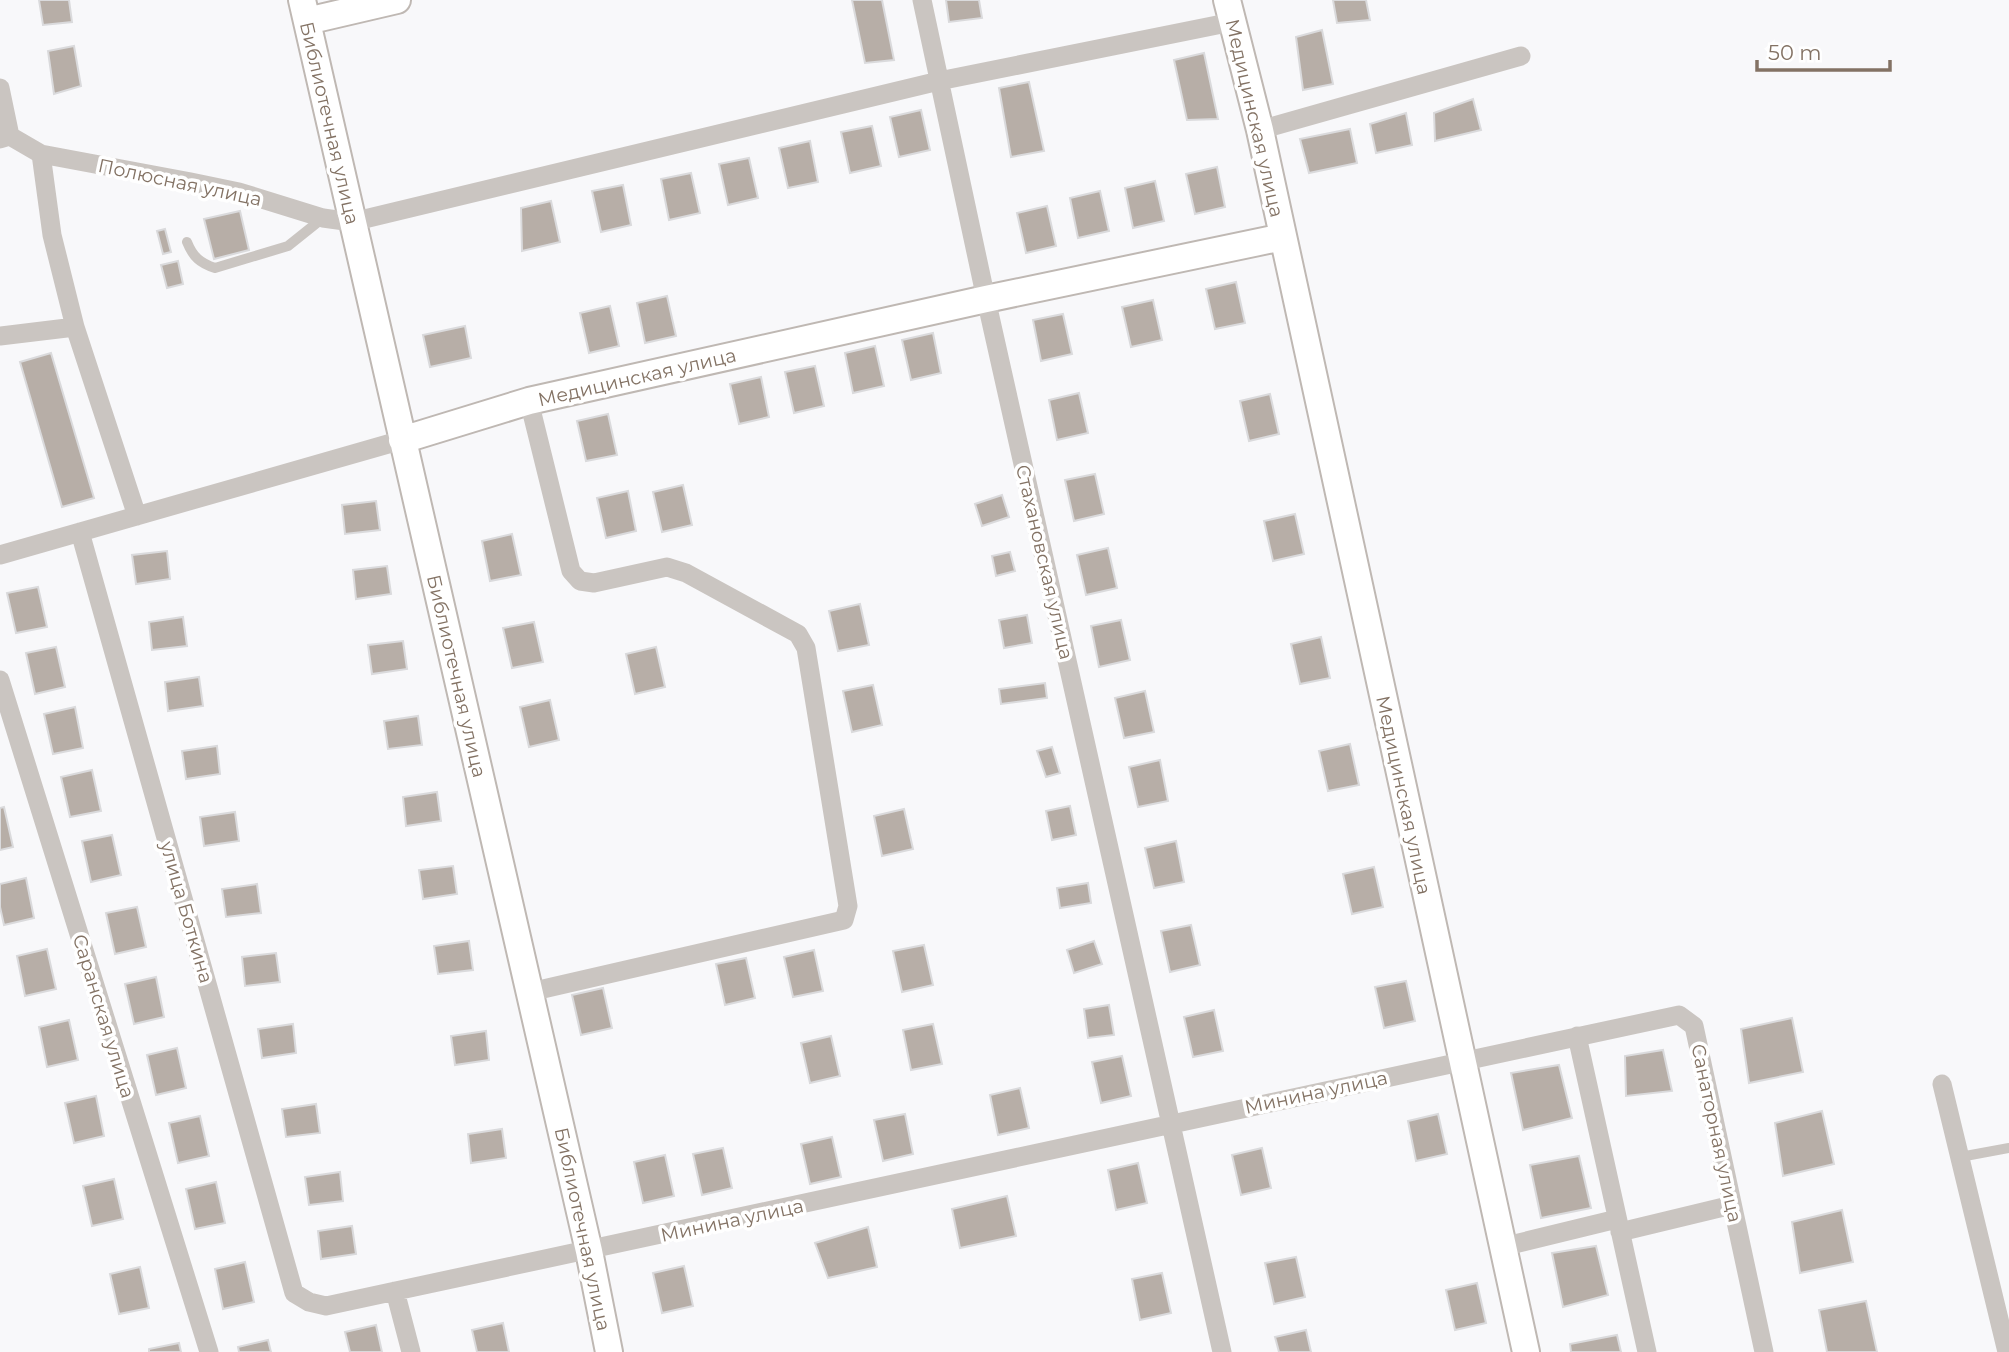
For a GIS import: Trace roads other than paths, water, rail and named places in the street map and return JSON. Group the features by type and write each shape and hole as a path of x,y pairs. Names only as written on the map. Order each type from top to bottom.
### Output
{"street":[{"path":"305,10 397,0"},
{"name":"Стахановская улица","path":"922,0 986,299 1171,1123"},
{"name":"Библиотечная улица","path":"305,10 589,1251 609,1352"},
{"path":"352,222 1230,11"},
{"name":"Медицинская улица","path":"1230,11 1260,130 1526,1352"},
{"path":"1260,130 1521,55"},
{"name":"Полюсная улица","path":"0,88 5,137 41,154 239,192 323,218 352,222"},
{"path":"41,154 52,235 75,327 138,516"},
{"name":"Медицинская улица","path":"0,555 529,401 986,299 1283,237"},
{"path":"0,336 75,327"},
{"path":"529,401 571,571 580,581 594,583 667,567 686,573 798,634 806,648 848,906 844,920 530,992"},
{"name":"улица Боткина","path":"80,532 294,1293"},
{"name":"Саранская улица","path":"0,680 209,1352"},
{"name":"Санаторная улица","path":"1462,1060 1679,1014 1694,1026 1764,1352"},
{"path":"1577,1036 1647,1352"},
{"name":"Минина улица","path":"294,1293 309,1302 326,1306 1462,1060"},
{"path":"1942,1084 2007,1352"},
{"path":"1171,1123 1222,1352"},
{"path":"1502,1247 1732,1206"},
{"path":"395,1291 411,1352"}],"lane":[{"path":"187,242 192,255 215,268 288,246 323,218"},
{"path":"1960,1157 2009,1148"}]}
